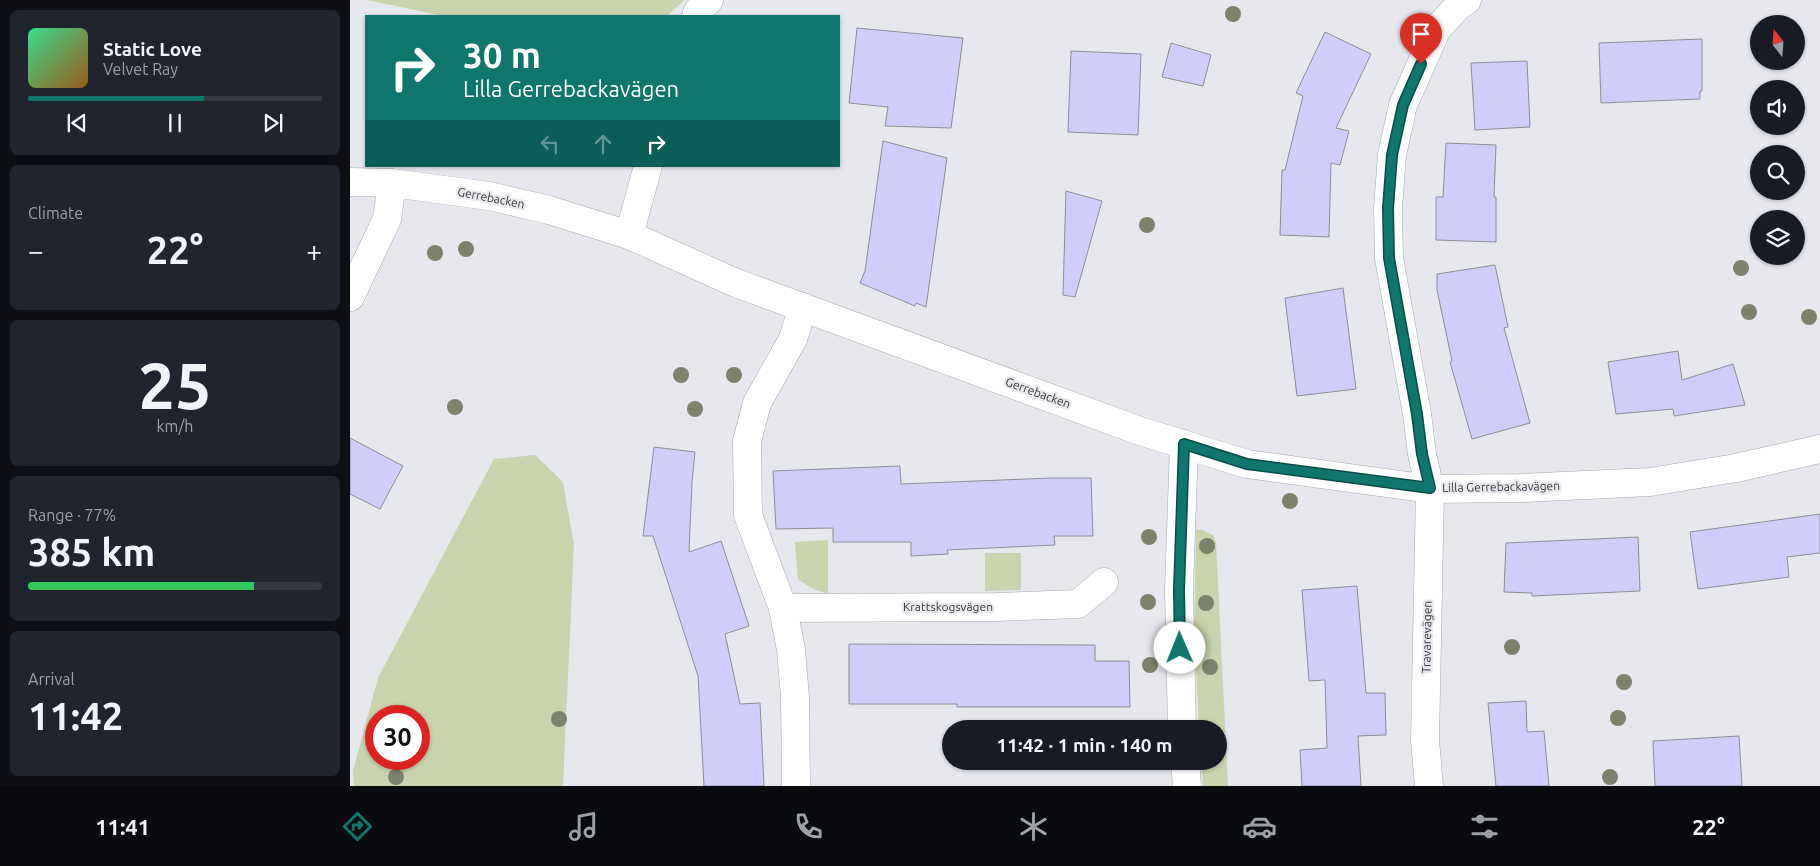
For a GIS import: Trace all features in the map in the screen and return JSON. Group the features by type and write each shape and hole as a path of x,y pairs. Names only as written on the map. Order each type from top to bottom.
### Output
{"street":[{"path":"696,15 698,10 709,0"},
{"name":"Travarevägen","path":"1429,786 1425,740 1430,488 1422,454 1417,414 1389,258 1388,208 1392,155 1403,105 1437,29 1458,6 1468,0"},
{"path":"629,235 648,167"},
{"name":"Gerrebacken","path":"350,182 392,183 489,196 549,210 629,235 736,284 1140,431 1184,444"},
{"path":"350,296 387,219 392,183"},
{"path":"796,786 795,697 791,650 782,608 748,515 747,441 757,403 793,339 803,307"},
{"path":"1182,720 1179,590 1184,444"},
{"name":"Lilla Gerrebackavägen","path":"1184,444 1247,464 1430,488 1521,488 1650,482 1736,468 1820,449"},
{"name":"Krattskogsvägen","path":"782,608 986,607 1078,604 1104,582"},
{"path":"1186,770 1187,786"}],"green space":[{"path":"367,0 684,0 668,15 438,15"},
{"path":"535,455 563,482 574,545 563,786 354,786 353,771 365,726 365,770 430,770 430,705 371,705 378,678 494,459"},
{"path":"1200,529 1213,535 1216,542 1225,720 1199,720 1194,627 1196,530"},
{"path":"828,540 828,594 813,589 798,579 795,542"},
{"path":"985,553 1021,553 1021,590 985,591"},
{"path":"1227,766 1228,786 1203,786 1202,770 1227,770"}],"building":[{"path":"857,28 963,38 951,128 885,126 888,107 849,103"},
{"path":"1325,32 1371,54 1336,128 1349,131 1340,165 1331,163 1329,237 1280,235 1282,170 1285,170 1303,96 1296,93"},
{"path":"1702,39 1702,91 1700,91 1700,99 1601,103 1599,43"},
{"path":"1171,43 1211,55 1203,86 1162,77"},
{"path":"1071,51 1141,54 1138,135 1068,132"},
{"path":"1527,61 1530,127 1475,130 1471,63"},
{"path":"883,141 947,158 926,307 916,303 915,306 860,283 865,271"},
{"path":"1446,143 1496,145 1494,197 1496,197 1496,242 1436,240 1436,197 1443,197"},
{"path":"1066,191 1102,201 1075,297 1063,295"},
{"path":"1495,265 1508,327 1504,328 1530,423 1472,439 1450,362 1452,361 1437,290 1437,274"},
{"path":"1343,288 1356,389 1297,396 1285,298"},
{"path":"1678,351 1682,380 1733,364 1745,405 1674,416 1673,409 1616,414 1608,362"},
{"path":"350,438 403,466 380,509 350,494"},
{"path":"654,447 695,452 689,552 721,541 749,626 725,634 740,704 760,703 764,786 704,786 698,676 653,536 643,536"},
{"path":"900,466 901,484 1091,478 1093,536 1054,536 1055,545 947,550 948,554 911,556 911,542 833,542 833,528 776,529 773,471"},
{"path":"1820,514 1820,553 1787,557 1789,577 1698,589 1690,532"},
{"path":"1638,537 1640,591 1532,596 1532,593 1504,592 1506,543"},
{"path":"1357,586 1366,693 1385,693 1386,735 1358,736 1361,786 1302,786 1300,750 1327,748 1325,680 1309,681 1302,590"},
{"path":"849,644 1095,645 1095,661 1129,661 1130,707 957,707 957,704 849,704"},
{"path":"1526,701 1527,732 1544,731 1549,786 1496,786 1488,703"},
{"path":"1739,736 1742,786 1655,786 1653,741"}],"route":[{"path":"1180,648 1179,590 1184,444 1247,464 1430,488 1422,454 1417,414 1389,258 1388,208 1392,155 1403,105 1421,64"}]}
